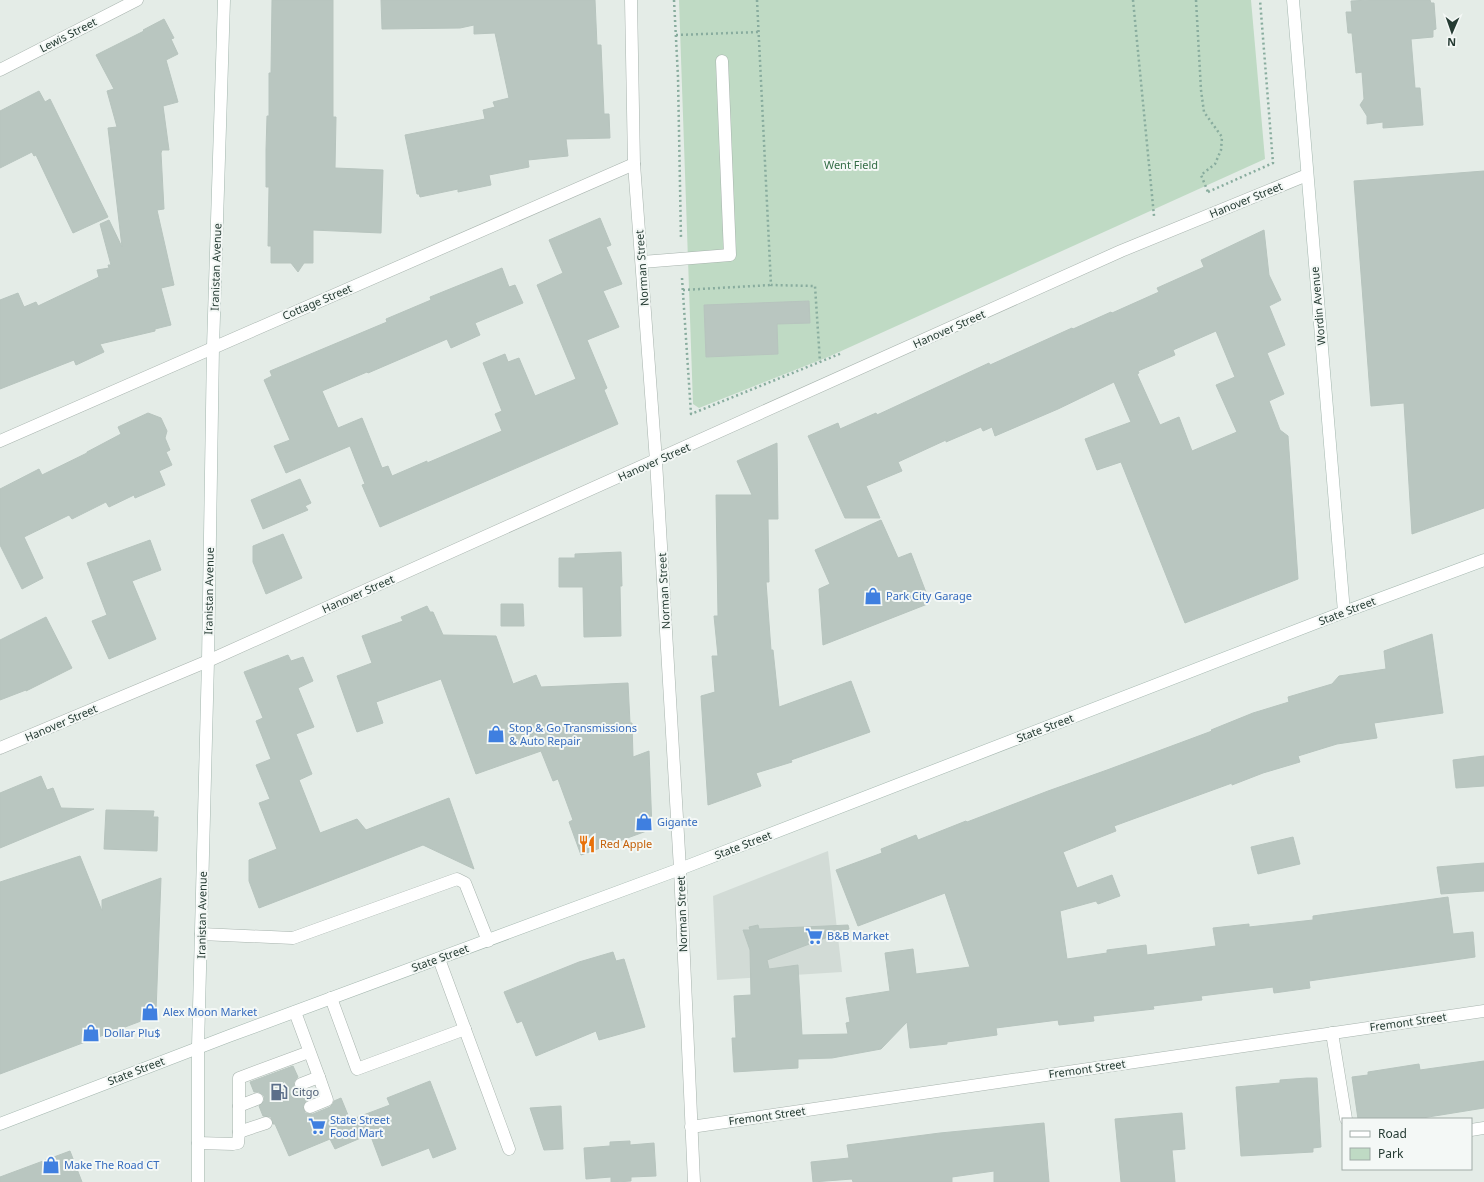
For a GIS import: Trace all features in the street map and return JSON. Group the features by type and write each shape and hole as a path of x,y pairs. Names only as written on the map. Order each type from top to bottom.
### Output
{"street":[{"name":"Lewis Street","path":"0,70 137,0"},
{"name":"Iranistan Avenue","path":"198,1182 198,1048 208,661 213,347 224,0"},
{"name":"Norman Street","path":"631,0 634,164 656,461 680,869 694,1182"},
{"name":"Wordin Avenue","path":"1293,0 1344,612"},
{"path":"642,262 730,255 722,61"},
{"name":"Cottage Street","path":"0,440 634,164"},
{"name":"Hanover Street","path":"0,748 208,661 1121,252 1307,175"},
{"name":"State Street","path":"0,1124 331,998 680,869 1344,612 1484,560"},
{"path":"201,934 293,938 457,879 465,882 488,941"},
{"path":"439,959 509,1149"},
{"path":"331,998 357,1068 465,1029"},
{"name":"Fremont Street","path":"691,1127 1484,1011"},
{"path":"295,1012 327,1100 310,1107"},
{"path":"1332,1033 1346,1118"},
{"path":"198,1143 238,1143 239,1078 309,1052"},
{"path":"300,1084 319,1077"},
{"path":"239,1106 257,1099"},
{"path":"239,1132 266,1123"},
{"path":"1472,1130 1484,1128"}],"path":[{"path":"674,0 683,290 691,414 849,350"},
{"path":"757,0 770,285"},
{"path":"1133,0 1154,216 1160,213"},
{"path":"1196,0 1201,90 1204,112 1222,137 1221,150 1215,164 1201,175 1208,192"},
{"path":"1202,195 1273,163 1260,0"},
{"path":"676,35 759,32"},
{"path":"683,290 770,285 815,286 820,362"}],"shaded area":[{"path":"828,851 842,972 717,980 713,896"}],"green space":[{"name":"Went Field","path":"679,0 1251,0 1265,159 828,357 699,408 693,404"}],"building":[{"path":"272,0 333,0 333,117 336,117 335,168 383,170 381,233 313,230 313,263 304,263 298,272 291,263 271,263 271,246 268,246 269,187 266,187 266,150 267,116 269,116 269,73 271,73"},
{"path":"381,0 595,0 597,45 601,45 604,114 609,114 610,138 566,139 568,156 528,160 529,167 489,175 491,185 458,192 458,189 420,197 419,194 417,194 405,135 485,119 483,110 495,107 493,102 509,98 495,33 474,34 474,25 460,28 382,29"},
{"path":"1430,0 1431,3 1434,3 1436,29 1433,30 1433,37 1411,39 1415,88 1420,88 1423,125 1383,128 1383,122 1367,124 1367,116 1360,105 1364,99 1362,72 1356,73 1352,33 1348,33 1346,12 1352,12 1351,1"},
{"path":"164,19 174,38 171,39 178,54 166,60 178,102 163,106 169,150 162,150 161,153 164,209 157,210 174,285 161,288 171,325 155,329 155,331 100,344 104,352 76,365 74,360 0,389 0,300 18,293 24,307 36,302 38,306 99,277 97,270 109,268 108,265 111,265 100,224 109,220 122,247 108,128 117,127 107,91 114,89 96,55 144,31 143,30"},
{"path":"39,91 45,102 50,99 108,217 73,233 36,155 34,156 32,152 0,168 0,111"},
{"path":"1484,171 1484,508 1412,534 1404,403 1371,406 1354,181"},
{"path":"600,218 611,245 606,247 622,284 603,291 619,327 587,340 607,388 604,390 618,424 380,527 362,485 365,484 350,446 286,473 274,446 290,440 264,380 272,376 270,371 387,322 386,319 431,300 430,297 502,268 509,287 515,285 523,303 475,323 480,335 451,348 447,339 322,391 338,428 362,418 382,468 388,466 392,476 427,461 427,463 502,431 495,414 502,411 483,363 505,354 508,362 519,358 535,396 576,379 537,285 563,273 549,240"},
{"path":"1264,230 1269,275 1281,300 1269,306 1285,345 1267,353 1284,394 1269,401 1280,430 1288,436 1298,579 1185,623 1121,462 1097,470 1085,439 1131,422 1114,382 1058,409 995,436 992,427 983,431 981,427 946,442 946,440 898,462 902,471 866,486 880,518 845,518 808,436 838,423 840,429 876,413 877,415 989,363 990,365 1072,328 1073,329 1111,312 1112,313 1159,292 1157,288 1204,267 1201,260","holes":["1216,331 1235,377 1216,385 1237,432 1192,451 1179,417 1160,425 1137,374 1139,373 1138,371 1175,355 1173,350"]},
{"path":"809,301 810,323 777,324 778,354 706,357 704,305"},
{"path":"148,413 161,418 167,431 165,438 170,450 166,452 172,465 159,471 165,485 135,498 134,495 109,507 106,502 72,519 69,515 24,537 43,578 22,589 0,545 0,489 39,469 42,475 87,453 121,434 118,427"},
{"path":"777,443 778,519 768,519 769,582 766,582 771,650 773,650 779,707 851,681 870,732 791,760 792,762 756,773 761,786 708,805 701,696 715,692 712,656 718,656 714,616 718,616 716,495 752,495 737,461"},
{"path":"300,479 311,503 305,506 308,510 263,529 251,500"},
{"name":"Park City Garage","path":"881,520 898,558 911,553 930,603 823,645 819,589 830,584 815,550"},
{"path":"283,534 302,578 266,594 253,562 253,546"},
{"path":"150,540 161,570 132,581 156,639 109,659 92,621 107,615 87,563"},
{"path":"621,552 621,636 584,637 583,587 559,587 559,558 575,558 575,554"},
{"path":"501,604 523,604 524,626 501,626"},
{"path":"427,606 430,612 433,612 443,635 496,636 513,684 536,675 541,687 628,683 630,723 632,723 633,757 649,751 652,829 581,855 569,822 573,820 558,779 553,781 541,751 476,774 441,679 376,702 383,723 357,732 337,676 372,663 362,636 403,621 401,617"},
{"path":"46,617 72,668 26,691 0,700 0,640"},
{"path":"1432,634 1443,713 1374,723 1377,738 1337,744 1298,756 1300,762 1263,773 1232,785 1232,783 1114,826 1116,831 1063,852 1077,888 1112,875 1120,896 1098,904 1096,901 1060,911 1067,959 1107,953 1107,950 1146,945 1147,955 1216,946 1213,928 1249,924 1249,927 1313,920 1313,916 1448,897 1453,934 1473,932 1475,957 1309,981 1310,988 1274,993 1273,987 1201,996 1202,1000 1153,1006 1154,1009 1093,1016 1094,1021 1059,1025 1058,1020 996,1028 997,1035 947,1042 947,1044 910,1048 907,1022 881,1049 832,1058 798,1059 798,1068 734,1072 732,1038 736,1038 734,996 751,995 750,950 743,930 750,930 749,927 758,925 759,929 848,925 849,929 767,960 769,969 798,965 802,1035 848,1034 846,1023 850,1022 846,998 890,991 885,953 913,949 916,974 970,967 945,893 858,926 836,870 882,853 881,849 916,835 918,840 1212,731 1211,730 1253,713 1289,702 1288,697 1332,684 1339,676 1386,669 1384,651"},
{"path":"288,655 291,661 303,657 313,681 298,688 314,727 296,734 312,774 299,780 320,833 357,819 366,830 449,798 474,869 423,845 259,908 249,881 249,860 277,849 259,803 270,799 256,765 271,759 256,721 263,718 244,672"},
{"path":"1484,756 1484,786 1456,788 1453,760"},
{"path":"41,776 47,790 53,788 61,808 94,809 0,848 0,793"},
{"path":"106,810 154,811 153,817 158,817 157,851 104,849"},
{"path":"1293,837 1300,864 1258,874 1251,847"},
{"path":"80,856 102,911 102,900 161,878 156,1012 149,1018 0,1074 0,882"},
{"path":"1484,863 1484,891 1441,894 1437,867"},
{"path":"613,952 616,961 624,959 645,1027 599,1040 596,1031 536,1056 522,1021 517,1023 504,992 579,962"},
{"path":"1484,1061 1484,1108 1422,1118 1358,1118 1352,1077 1368,1075 1368,1072 1419,1064 1420,1070"},
{"path":"293,1066 298,1077 294,1082 294,1087 299,1091 303,1091 307,1100 303,1106 305,1113 313,1114 330,1107 334,1101 341,1098 350,1120 390,1105 387,1098 430,1081 456,1149 433,1158 429,1148 382,1166 370,1134 335,1149 330,1139 289,1156 271,1117 263,1116 259,1106 264,1101 264,1096 259,1092 254,1092 250,1082"},
{"path":"1317,1078 1321,1147 1313,1148 1313,1152 1241,1156 1236,1087 1280,1083 1280,1080"},
{"path":"561,1106 563,1149 544,1150 530,1108"},
{"path":"1182,1113 1185,1149 1172,1150 1175,1182 1121,1182 1115,1119"},
{"path":"1044,1123 1049,1182 994,1182 994,1171 952,1177 952,1182 853,1182 852,1179 813,1182 811,1162 849,1158 847,1145 940,1133"},
{"path":"630,1141 630,1145 654,1143 656,1176 631,1177 631,1181 617,1182 611,1182 611,1177 586,1179 584,1148 610,1146 610,1142"},
{"path":"70,1151 82,1182 0,1182 0,1177"}],"place":[{"name":"Park City Garage","path":"873,596"},
{"name":"Stop & Go Transmissions & Auto Repair","path":"496,734"},
{"name":"Gigante","path":"644,822"},
{"name":"Red Apple","path":"587,844"},
{"name":"B&B Market","path":"814,936"},
{"name":"Alex Moon Market","path":"150,1012"},
{"name":"Dollar Plu$","path":"91,1033"},
{"name":"Citgo","path":"279,1092"},
{"name":"State Street Food Mart","path":"317,1126"},
{"name":"Make The Road CT","path":"51,1165"}]}
